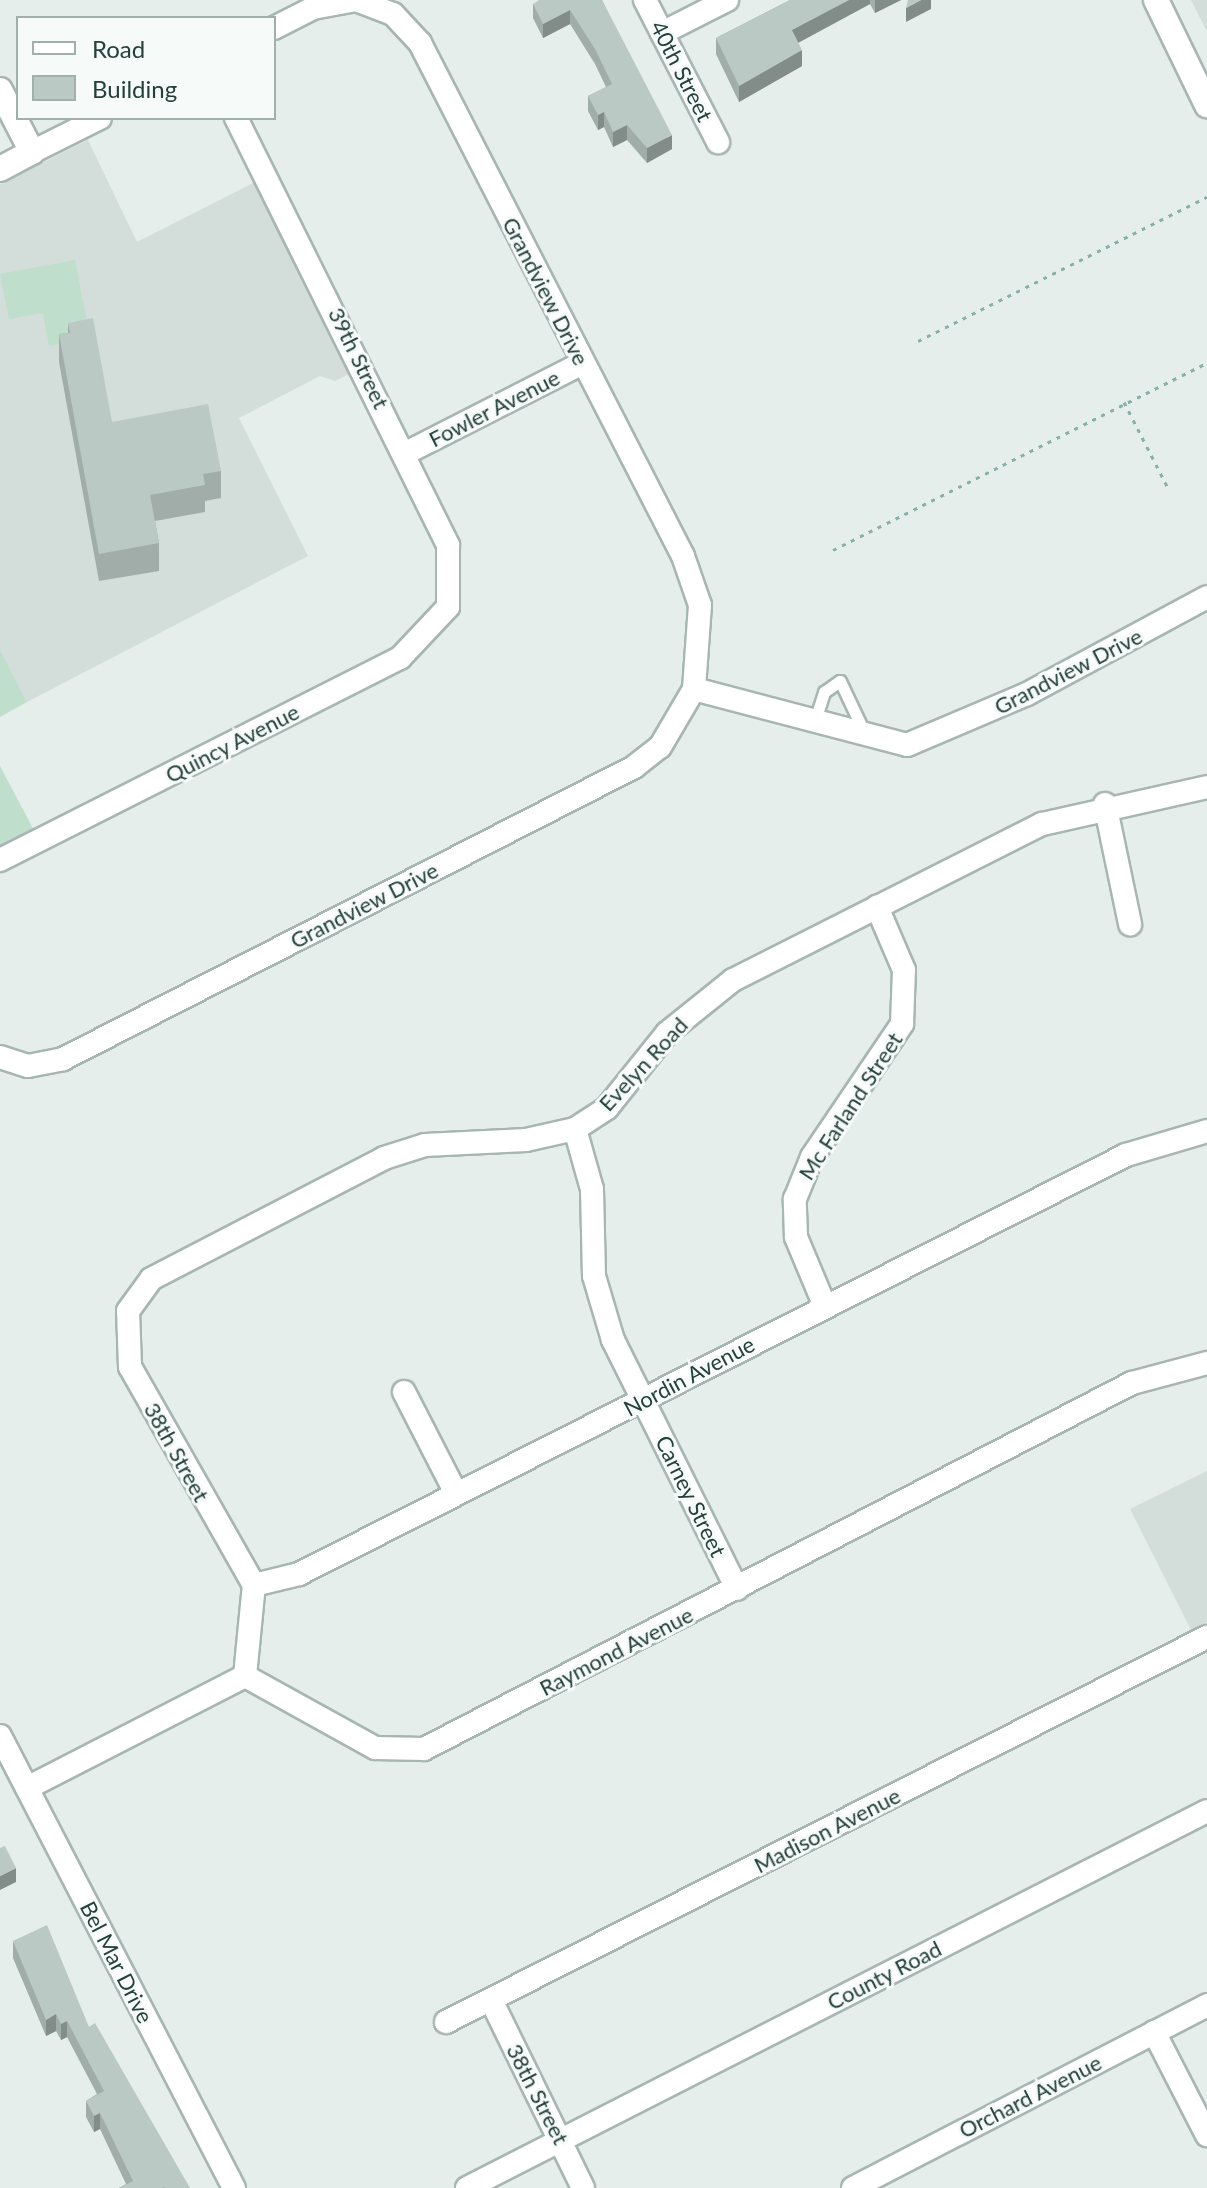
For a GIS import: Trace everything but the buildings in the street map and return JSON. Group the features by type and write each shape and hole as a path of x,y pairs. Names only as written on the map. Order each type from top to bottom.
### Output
{"main road":[{"path":"1156,0 1207,105"},
{"path":"0,90 32,152 0,169"}],"street":[{"name":"40th Street","path":"645,0 718,142"},
{"path":"662,33 727,0"},
{"name":"Grandview Drive","path":"0,1057 28,1066 63,1059 634,767 660,747 694,689 701,631 693,582 420,43 376,3 330,2 276,27"},
{"path":"32,152 96,120"},
{"name":"39th Street","path":"237,120 406,453 448,545 448,607"},
{"name":"Fowler Avenue","path":"406,453 583,363"},
{"name":"Grandview Drive","path":"694,689 867,739 907,745 943,733 1207,597"},
{"name":"Quincy Avenue","path":"0,860 400,658 448,607"},
{"name":"Evelyn Road","path":"128,1311 167,1266 384,1158 425,1145 526,1140 575,1129 607,1108 667,1033 733,980 1042,824 1105,804 1207,787"},
{"path":"1105,804 1130,924"},
{"name":"Mc Farland Street","path":"824,1304 796,1237 795,1199 812,1157 902,1024 904,970 877,907"},
{"name":"Carney Street","path":"575,1129 592,1189 601,1306 737,1589"},
{"name":"Nordin Avenue","path":"254,1585 299,1574 644,1401 824,1304 1126,1155 1207,1131"},
{"name":"38th Street","path":"128,1311 130,1367 254,1585"},
{"name":"Raymond Avenue","path":"245,1676 375,1748 424,1749 1132,1383 1207,1363"},
{"path":"404,1392 456,1493"},
{"path":"27,1788 245,1676 254,1585"},
{"name":"Madison Avenue","path":"446,2022 1207,1637"},
{"name":"Bel Mar Drive","path":"0,1736 234,2188"},
{"name":"County Road","path":"561,2140 1207,1811"},
{"name":"38th Street","path":"491,2000 583,2188"},
{"name":"Orchard Avenue","path":"853,2188 1207,2005"},
{"path":"1154,2032 1207,2135"},
{"path":"467,2188 561,2140"}],"lane":[{"path":"814,723 824,692 840,681 867,739"}],"path":[{"path":"918,341 1207,197"},
{"path":"833,550 1207,363"},
{"path":"1124,402 1168,488"}],"shaded area":[{"path":"1191,0 1207,0 1207,32"},
{"path":"88,140 137,242 255,182 351,373 335,381 320,376 239,418 308,556 27,702 0,650 0,184"},
{"path":"1207,1471 1207,1622 1191,1630 1130,1509"}],"green space":[{"path":"75,260 90,338 49,346 43,313 9,319 0,274"},
{"path":"0,650 27,702 0,717"},
{"path":"0,766 37,836 0,853"}]}
